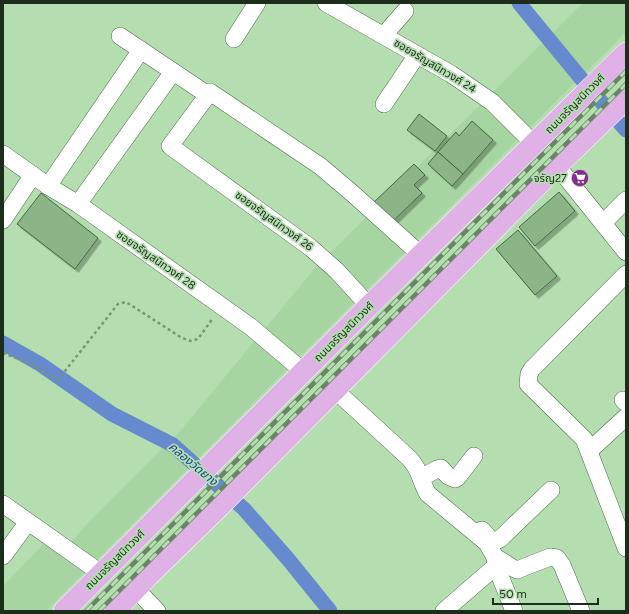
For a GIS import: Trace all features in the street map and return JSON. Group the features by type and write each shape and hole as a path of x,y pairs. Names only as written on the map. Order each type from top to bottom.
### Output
{"main road":[{"name":"ถนนจรัญสนิทวงศ์","path":"64,611 369,306 626,53"},
{"path":"115,611 142,582 220,506 557,166 623,102"},
{"path":"76,611 123,552"},
{"path":"107,611 142,582"}],"street":[{"path":"234,39 257,3"},
{"name":"ซอยจรัญสนิทวงศ์ 24","path":"326,3 451,74 492,102 534,144"},
{"path":"384,35 405,11"},
{"path":"120,36 202,91"},
{"path":"48,186 141,50"},
{"path":"384,104 417,55"},
{"path":"78,204 173,72"},
{"name":"ซอยจรัญสนิทวงศ์ 26","path":"369,306 337,270 311,248 170,146 210,92 320,166 421,255"},
{"name":"ซอยจรัญสนิทวงศ์ 28","path":"3,154 48,186 78,204 251,327 304,372"},
{"path":"557,166 626,252"},
{"path":"3,220 33,175"},
{"path":"603,223 626,200"},
{"path":"626,274 532,369 529,374 528,384 584,439 626,548"},
{"path":"335,390 410,459 424,476 482,529 490,539 496,541 500,539 551,490"},
{"path":"589,450 626,417"},
{"path":"424,476 441,468 448,476 455,479 474,456"},
{"path":"424,476 424,488 428,494 488,543 514,611"},
{"path":"3,504 102,574"},
{"path":"3,556 28,522"},
{"path":"444,611 495,562 505,562 517,570 550,557 557,558 562,565 581,611"},
{"path":"142,582 157,611"}],"path":[{"path":"3,353 29,363 40,369 54,380 57,380 118,304 126,302 182,338 191,341 198,339 221,306"}],"shaded area":[{"path":"583,3 626,3 626,32 46,611 3,611 3,586 53,534 70,544 87,524 180,431 316,267"}],"building":[{"path":"419,114 447,136 435,151 407,130"},
{"path":"472,121 493,140 463,174 438,152 456,132 459,136"},
{"path":"438,152 463,174 452,186 428,164"},
{"path":"414,164 425,175 414,185 422,193 391,223 372,204"},
{"path":"559,192 575,211 535,246 519,227"},
{"path":"41,193 98,238 75,269 17,224"},
{"path":"518,230 557,276 535,295 496,249"}],"waterway":[{"path":"519,3 626,130"},
{"name":"คลองวัดยาง","path":"3,343 40,364 112,414 173,445 244,509 288,559 330,611"}],"railway":[{"path":"86,611 626,71"},
{"path":"99,611 626,84"}],"place":[{"name":"จรัญ27","path":"580,178"}]}
